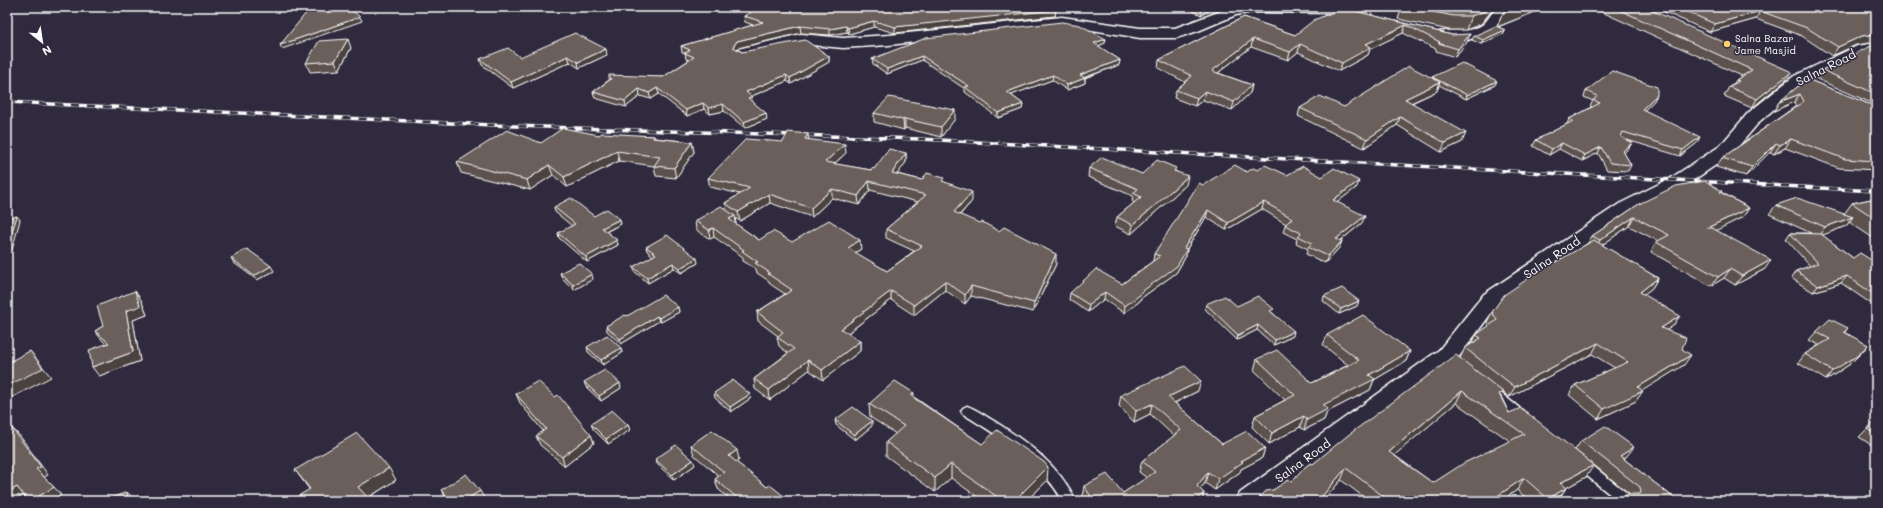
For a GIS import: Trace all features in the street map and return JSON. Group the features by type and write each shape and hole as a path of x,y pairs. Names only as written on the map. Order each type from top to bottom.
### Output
{"street":[{"path":"1432,33 1449,36 1468,35 1487,28 1499,13 1510,7"},
{"path":"743,52 801,39 843,43 889,40 1062,21 1140,33 1176,33 1193,28 1233,11 1252,8 1334,9 1379,19"},
{"name":"Salna Road","path":"1249,501 1450,358 1491,299 1626,208 1678,182 1726,150 1754,117 1793,76 1862,49 1876,48"},
{"path":"1793,76 1821,88"}],"lane":[{"path":"1484,386 1534,426"},
{"path":"967,411 1016,441 1052,472 1070,501"},
{"path":"1571,456 1627,501"}],"building":[{"path":"311,7 348,7 360,17 280,45"},
{"path":"760,7 1050,7 1056,10 895,27 874,21 848,28 846,26 830,29 800,26 737,41 733,47 742,52 805,40 829,56 790,78 786,75 746,92 752,97 748,98 766,113 744,122 723,104 709,108 703,103 686,110 657,88 649,93 639,89 625,101 593,92 611,79 609,78 609,75 663,77 694,57 685,53 690,50 681,46 763,22 744,16"},
{"path":"1408,7 1489,7 1486,11 1471,16 1454,16"},
{"path":"1508,7 1519,7 1503,13"},
{"path":"1613,7 1644,7 1792,72 1757,99 1729,87 1739,81 1736,80 1752,70"},
{"path":"1676,7 1685,7 1689,9 1695,7 1876,7 1876,34 1862,36 1838,47 1807,28 1760,11 1715,24"},
{"path":"1343,8 1452,35 1470,34 1458,49 1438,43 1440,42 1406,25 1366,44 1371,47 1342,63 1300,44 1290,52 1253,39 1212,71 1252,85 1234,102 1205,91 1197,98 1176,90 1192,76 1159,60 1244,17 1295,35 1314,20"},
{"path":"1062,22 1080,25 1106,39 1094,43 1120,60 1080,75 1085,78 1067,85 1053,75 1007,92 1023,104 998,113 965,87 969,86 922,56 887,69 872,59 926,38"},
{"path":"1496,26 1505,30 1483,40 1474,36"},
{"path":"575,33 606,49 578,62 568,56 511,82 480,59 508,48 520,57"},
{"path":"348,39 335,61 306,63 319,41"},
{"path":"1871,46 1876,46 1876,94 1822,70"},
{"path":"1462,63 1497,81 1467,95 1432,77"},
{"path":"1409,66 1440,82 1405,99 1466,133 1445,143 1400,117 1367,139 1300,108 1320,96 1344,107"},
{"path":"1612,71 1657,87 1657,95 1642,109 1700,137 1683,150 1623,132 1621,137 1632,143 1623,151 1631,165 1610,163 1601,147 1585,155 1562,143 1552,149 1536,140 1573,121 1569,119 1600,103 1593,100 1598,96 1586,91"},
{"path":"1807,79 1876,107 1876,161 1845,159 1791,139 1780,145 1776,143 1752,167 1722,158 1804,101 1800,94 1779,102"},
{"path":"889,97 955,110 941,127 874,113"},
{"path":"563,128 599,135 602,133 654,136 653,138 692,142 674,168 654,166 660,157 617,151 564,177 549,165 527,180 457,162 507,130 541,143"},
{"path":"788,132 808,134 805,139 845,144 825,162 871,170 872,168 874,169 889,149 906,153 892,173 922,180 927,173 944,178 942,181 972,192 954,212 979,223 982,222 999,231 1004,227 1056,254 1034,303 971,286 965,295 945,281 914,305 891,291 841,329 860,341 822,370 808,360 769,390 754,379 794,349 777,337 783,332 757,312 792,290 768,274 770,273 755,263 758,262 742,251 744,250 713,228 709,230 695,221 721,206 735,216 729,219 759,240 773,231 792,242 829,220 860,240 848,248 887,271 922,246 886,229 926,195 869,181 858,196 832,189 811,208 769,194 738,212 725,203 750,188 708,178 746,139 783,142"},
{"path":"1102,157 1142,174 1157,160 1176,168 1174,171 1188,176 1133,225 1117,217 1141,197 1133,193 1138,189 1089,168"},
{"path":"1235,165 1247,172 1253,168 1258,170 1265,165 1287,175 1303,166 1322,177 1334,168 1359,181 1333,200 1365,216 1336,239 1342,241 1328,256 1308,247 1312,243 1298,236 1301,233 1285,225 1292,218 1264,202 1228,223 1208,210 1184,248 1187,249 1177,266 1125,306 1105,292 1089,305 1070,293 1096,269 1122,284 1160,256 1154,254 1199,183 1203,185"},
{"path":"1705,181 1722,191 1720,192 1749,208 1707,228 1712,228 1771,260 1742,276 1730,269 1718,277 1656,242 1669,235 1634,217 1600,240 1592,236 1639,204 1676,186"},
{"path":"571,198 594,216 607,209 620,219 602,228 617,240 586,257 558,233 575,224 554,207"},
{"path":"1797,198 1853,217 1825,227 1776,205"},
{"path":"1876,198 1876,219 1852,203"},
{"path":"17,216 8,245 7,245 7,218"},
{"path":"1790,233 1821,234 1853,258 1860,253 1876,263 1876,296 1847,276 1818,286 1796,271 1818,263"},
{"path":"667,235 697,258 680,268 673,263 647,278 633,267 656,254 646,247"},
{"path":"1594,240 1658,278 1640,292 1680,316 1661,328 1686,338 1682,349 1691,355 1638,387 1643,391 1604,409 1575,385 1628,362 1598,343 1515,387 1465,348 1481,338 1476,335 1497,320 1492,312 1504,295 1535,274"},
{"path":"247,249 271,266 254,276 231,258"},
{"path":"579,263 592,274 573,285 560,273"},
{"path":"1342,288 1359,301 1341,309 1324,296"},
{"path":"135,291 140,306 126,311 133,352 92,367 89,350 109,343 95,331 103,326 97,306"},
{"path":"663,295 678,307 659,318 657,316 620,339 606,326 625,315 627,316"},
{"path":"1225,296 1237,306 1258,296 1274,309 1270,311 1294,331 1275,340 1258,325 1238,335 1206,304"},
{"path":"1363,315 1410,351 1369,375 1375,379 1323,405 1328,409 1307,420 1304,416 1272,433 1255,416 1295,395 1257,359 1277,350 1312,383 1359,360 1327,335"},
{"path":"1830,319 1848,328 1844,332 1868,345 1857,356 1832,371 1805,354 1830,339 1816,332"},
{"path":"607,335 621,348 601,360 587,347"},
{"path":"30,351 43,368 7,386 7,363"},
{"path":"1456,355 1503,392 1499,394 1509,413 1521,408 1594,465 1560,483 1566,488 1548,499 1524,478 1490,501 1375,501 1383,496 1346,468 1318,501 1256,501 1266,491 1273,490 1288,480 1292,482 1306,466 1311,463 1313,464 1347,436","holes":["1462,391 1524,434 1464,463 1433,483 1389,452"]},
{"path":"1185,366 1201,381 1168,397 1222,444 1247,431 1265,448 1241,461 1243,462 1218,479 1208,472 1197,486 1204,493 1194,501 1094,501 1084,486 1107,474 1123,493 1155,472 1142,461 1181,430 1152,404 1136,411 1121,395"},
{"path":"605,370 620,383 599,396 584,382"},
{"path":"733,380 750,394 730,407 714,393"},
{"path":"538,381 555,397 558,395 591,435 562,457 536,436 546,429 516,394"},
{"path":"895,381 914,393 911,396 982,444 997,430 1044,462 1048,467 1014,501 1003,501 951,464 935,478 886,442 904,426 869,404"},
{"path":"853,407 872,421 854,435 835,420"},
{"path":"612,410 628,425 606,439 591,424"},
{"path":"1876,421 1876,435 1867,429"},
{"path":"1605,426 1634,447 1620,456 1678,501 1614,501 1628,494 1640,494 1641,492 1640,487 1581,441"},
{"path":"12,428 41,467 36,469 54,487 31,501 28,501 17,487 7,493 7,457 9,456 7,454 7,431"},
{"path":"712,430 737,450 729,456 767,487 770,485 790,501 748,501 745,499 741,501 715,479 724,472 691,445"},
{"path":"357,433 389,468 358,487 371,501 290,501 310,489 295,470"},
{"path":"676,445 693,460 672,475 655,459"},
{"path":"466,474 480,491 464,501 451,501 441,490"},
{"path":"127,492 128,501 103,501"}],"railway":[{"path":"7,102 514,126 920,139 1876,191"}],"place":[{"name":"Salna Bazar Jame Masjid","path":"1727,44"}]}
